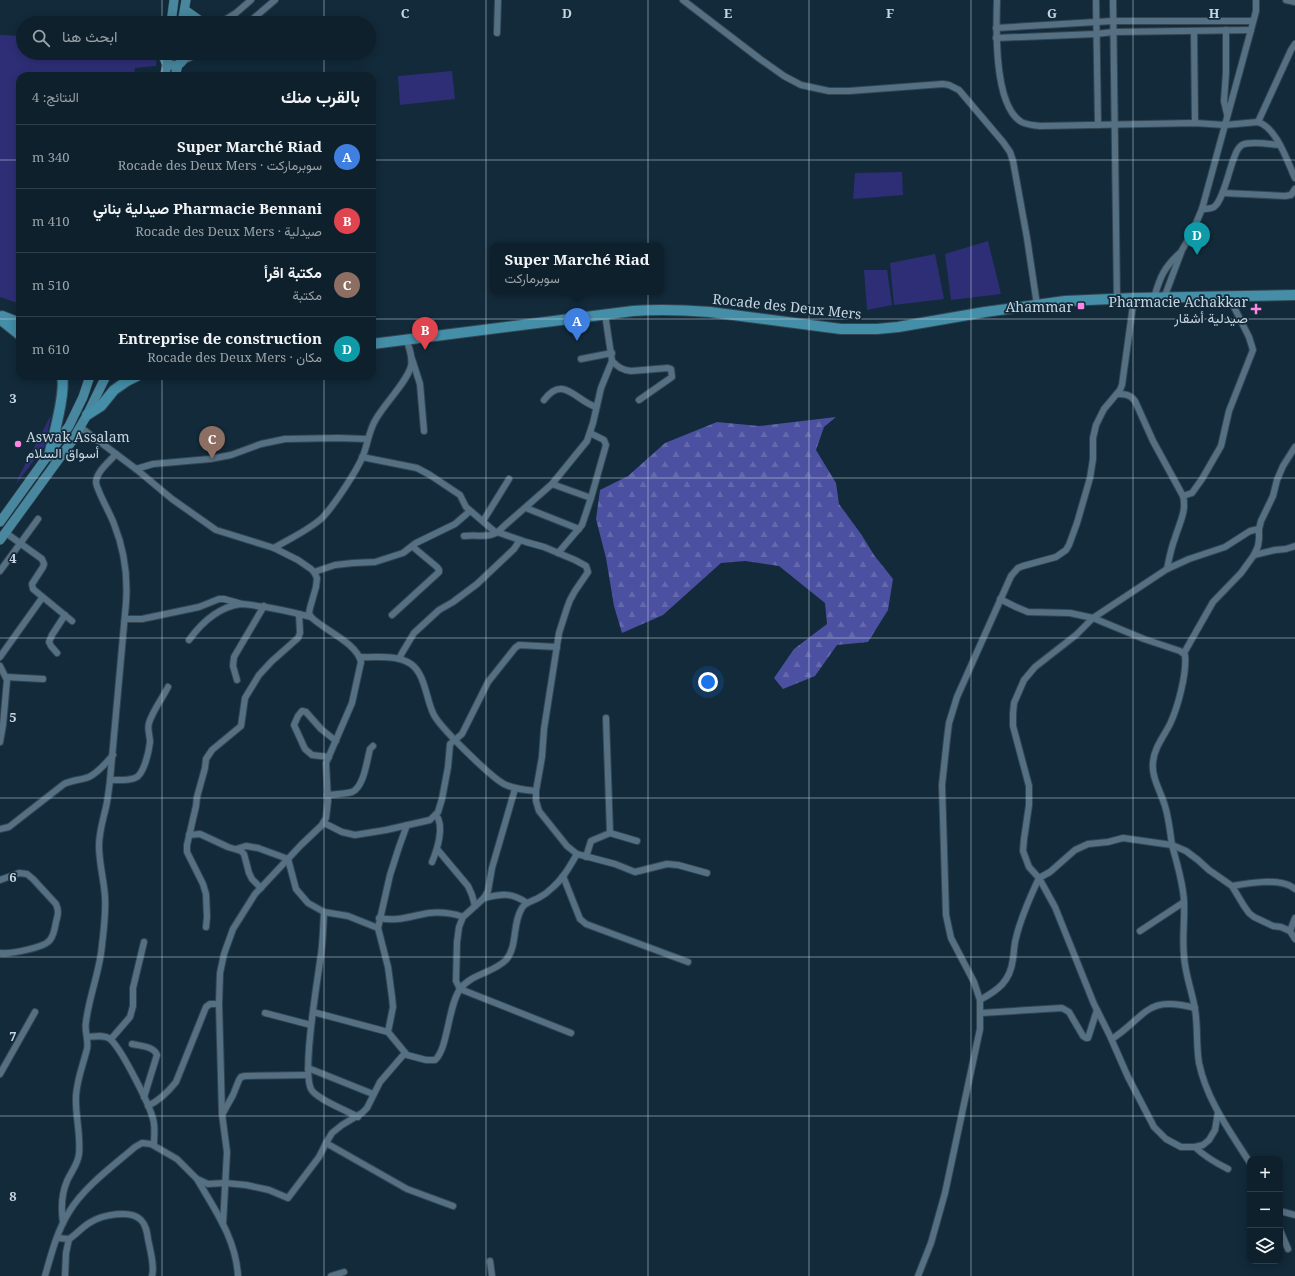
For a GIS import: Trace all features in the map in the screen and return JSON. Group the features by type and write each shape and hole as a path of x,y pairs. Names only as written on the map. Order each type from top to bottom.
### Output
{"highway":[{"name":"Rocade des Deux Mers","path":"376,343 656,309 688,310 841,329 877,329 1065,301 1295,295"},
{"path":"0,317 16,322"},
{"path":"0,317 16,331"},
{"path":"49,456 60,404 62,380"},
{"path":"87,415 101,406 114,390 129,380"}],"main road":[{"path":"172,16 174,0"},
{"path":"184,16 186,0"},
{"path":"185,10 193,16"},
{"path":"165,60 172,66 182,60"},
{"path":"177,72 182,60"},
{"path":"165,72 168,63"},
{"path":"0,522 49,456 76,415 89,380"},
{"path":"0,540 64,454 80,428 104,380"}],"street":[{"path":"231,16 251,0"},
{"path":"256,16 275,0"},
{"path":"497,33 498,0"},
{"path":"683,0 784,76 801,85 829,90 849,91 943,84 959,90 1010,152 1026,230 1037,305"},
{"path":"997,0 996,38 999,71 1007,104 1020,121 1027,124 1040,126 1195,123 1225,125 1258,122 1262,123 1272,132 1295,178"},
{"path":"1096,0 1098,125"},
{"path":"1113,0 1117,299"},
{"path":"1159,298 1182,250 1191,235 1202,209 1256,11 1256,0"},
{"path":"1286,0 1295,2"},
{"path":"996,28 1113,21 1253,21"},
{"path":"1226,30 1226,74 1224,101 1227,114"},
{"path":"996,38 1113,32 1251,30"},
{"path":"1194,31 1195,123"},
{"path":"1258,122 1295,44"},
{"path":"1202,209 1214,207 1219,202 1230,166 1241,146 1249,144 1279,145"},
{"path":"1223,193 1285,196 1291,195 1295,189"},
{"path":"1159,298 1162,274 1182,250"},
{"path":"1183,496 1192,493 1221,446 1229,412 1253,350 1249,337 1232,305 1233,296"},
{"path":"918,1276 931,1243 945,1193 980,1029 980,1000 974,982 954,944 948,928 946,915 942,785 947,739 952,711 966,675 1011,576 1018,568 1056,557 1066,550 1069,545 1078,523 1090,478 1093,459 1093,438 1096,425 1104,409 1120,390 1124,378 1134,298"},
{"path":"464,536 488,536 498,533 552,484 587,441 593,423 601,388 612,360 606,314"},
{"path":"406,339 420,384 424,431"},
{"path":"581,360 612,353"},
{"path":"274,548 308,528 323,517 341,493 362,457 367,438 376,419 408,372 412,359"},
{"path":"612,360 617,366 631,371 670,369 672,377 640,400"},
{"path":"544,400 549,393 559,388 566,389 596,407"},
{"path":"1117,394 1127,395 1135,401 1153,441 1183,496 1184,510 1167,569"},
{"path":"80,428 136,469 172,499 216,530 274,548 298,560 314,572 317,578 309,613 311,617"},
{"path":"558,553 582,525 606,445 604,440 590,432"},
{"path":"136,469 153,464 210,459 231,455 261,444 285,439 367,438"},
{"path":"1247,1158 1218,1112 1203,1079 1199,1063 1197,1021 1184,956 1184,902 1180,875 1172,845 1165,805 1154,777 1152,762 1157,748 1171,723 1176,710 1185,667 1186,658 1184,653 1213,602 1241,573 1254,555 1259,539 1259,529 1273,496 1277,480 1283,466 1295,447"},
{"path":"63,1223 61,1212 62,1197 66,1183 77,1163 80,1152 76,1097 78,1078 88,1048 85,1029 91,995 100,962 102,946 105,899 99,848 100,833 106,807 113,755 125,619 127,585 123,555 115,525 96,484 96,480 102,469 116,454"},
{"path":"362,457 417,468 460,495 466,507 498,533 544,547 584,564 588,570 587,574 575,591 567,608 560,634 544,729 542,757 536,791 536,801 539,811 567,846 577,854 615,864 635,872 667,864 678,865 707,873"},
{"path":"483,521 509,479"},
{"path":"552,484 591,498"},
{"path":"526,508 578,529"},
{"path":"314,572 335,565 375,562 403,553 413,547 416,543 455,524 470,511"},
{"path":"0,571 38,519"},
{"path":"1218,1112 1215,1130 1209,1140 1203,1145 1181,1147 1166,1139 1154,1127 1128,1077 1112,1038 1094,1004 1055,907 1039,878 1029,867 1023,851 1029,805 1029,786 1013,726 1013,714 1014,702 1019,689 1029,673 1076,635 1093,618 1167,569 1225,547 1250,531 1259,529"},
{"path":"6,533 40,557 43,562 43,567 32,586 34,591 72,621"},
{"path":"399,659 414,633 439,610 453,602 477,584 514,549 520,540"},
{"path":"1254,555 1295,546"},
{"path":"392,615 439,572 437,567 413,547"},
{"path":"0,657 42,598"},
{"path":"125,619 142,619 199,607 219,599 224,599 242,604 275,608 311,617 347,644 360,657 361,665 352,703 329,757 326,769 327,811 324,823 255,894 237,921 227,943 220,973 219,1004 222,1114 227,1152 223,1224"},
{"path":"1000,599 1016,608 1028,612 1070,613 1093,618 1144,639 1184,653"},
{"path":"189,640 197,629 212,616 220,611 242,604"},
{"path":"236,680 233,666 234,657 264,606"},
{"path":"206,926 206,894 203,884 187,852 189,835 206,758 212,750 241,726 245,698 259,675 272,661 298,638 300,633 299,614"},
{"path":"57,653 49,642 65,616"},
{"path":"324,823 342,832 355,835 426,822 436,815 443,794 450,744 462,734 488,682 515,648 521,645 558,647"},
{"path":"360,657 386,657 399,659 412,664 418,672 434,715 456,740 499,781 515,789 536,791"},
{"path":"0,666 6,676 0,742"},
{"path":"6,676 43,679"},
{"path":"110,780 132,779 140,775 146,761 149,748 149,725 168,687"},
{"path":"329,757 312,755 305,749 294,725 298,716 302,711 306,712 321,729 336,741"},
{"path":"606,718 610,833"},
{"path":"327,795 352,792 356,790 361,784 370,749 373,746"},
{"path":"0,829 14,823 64,784 88,777 113,755"},
{"path":"515,789 492,868 488,891 484,898 463,917 459,927 456,981 460,989 571,1034"},
{"path":"432,862 437,849 440,828 439,820 436,815"},
{"path":"388,1032 392,997 388,967 378,928 379,918 394,859 407,825"},
{"path":"586,857 591,841 610,833 637,841"},
{"path":"189,835 200,834 228,847 236,849 244,854 248,873 261,888"},
{"path":"980,1000 997,990 1008,976 1013,960 1016,937 1031,894 1039,878 1050,872 1075,850 1088,844 1108,842 1123,838 1172,845 1192,856 1232,886 1244,906 1254,918 1290,931 1295,939"},
{"path":"236,849 246,846 258,848 288,859"},
{"path":"437,849 468,886 475,906"},
{"path":"313,1012 388,1032 407,1055 426,1060 437,1058 441,1051 452,1006 460,989 471,980 498,966 507,958 513,945 517,922 523,906 552,889 563,876 577,854"},
{"path":"288,859 296,889 304,899 324,912 348,916 378,928"},
{"path":"0,880 19,873 27,874 34,879 56,904 58,909 54,932 46,944 36,948 0,953"},
{"path":"563,876 580,919 586,924 688,962"},
{"path":"1232,886 1267,882 1284,884 1295,889"},
{"path":"484,898 500,894 510,895 518,897 527,903"},
{"path":"1140,931 1184,902"},
{"path":"324,912 323,937 311,1025 308,1068 309,1085 311,1090 317,1096 358,1116"},
{"path":"379,918 398,920 430,913 453,914 463,917"},
{"path":"1290,931 1295,918"},
{"path":"111,1039 130,1017 133,1006 133,988 144,942"},
{"path":"1112,1038 1122,1032 1146,1010 1152,1007 1171,1003 1195,1008"},
{"path":"148,1106 159,1099 176,1082 206,1007 210,1004 219,1004"},
{"path":"980,1013 1062,1008 1069,1012 1082,1036 1088,1038 1097,1010"},
{"path":"0,1074 35,1012"},
{"path":"265,1013 311,1025"},
{"path":"87,1037 105,1036 111,1039 132,1073 148,1106 154,1124 154,1145"},
{"path":"132,1044 153,1049 156,1051 157,1055 144,1097"},
{"path":"197,1179 208,1184 225,1183 258,1187 288,1198 319,1157 326,1143 336,1130 358,1116 367,1108 380,1082 405,1053"},
{"path":"0,1058 5,1064"},
{"path":"308,1068 373,1094"},
{"path":"222,1114 241,1077 308,1075"},
{"path":"45,1276 57,1238 70,1211 88,1189 135,1147 145,1142 154,1145 177,1159 197,1179 223,1224 233,1245 237,1262 238,1276"},
{"path":"326,1143 407,1189 453,1206"},
{"path":"1194,1147 1214,1162 1228,1169"},
{"path":"1283,1212 1295,1215"},
{"path":"66,1276 66,1253 69,1239 86,1225 97,1219 117,1214 136,1216 143,1221 147,1230 152,1276"},
{"path":"1283,1237 1288,1249"},
{"path":"57,1238 69,1239"},
{"path":"490,1261 492,1276"},
{"path":"331,1276 344,1272"}],"shaded area":[{"path":"0,35 16,36 16,60 156,60 156,66 135,68 134,72 16,72 16,303 0,297"},
{"path":"452,71 455,99 400,105 398,76"},
{"path":"902,172 903,195 853,199 855,173"},
{"path":"988,241 1001,294 951,300 945,254"},
{"path":"935,254 944,299 894,305 890,263"},
{"path":"864,270 887,270 892,305 867,310"},
{"path":"51,415 45,446 16,484 20,474"}],"green space":[{"path":"836,417 824,427 816,450 836,483 839,504 874,555 893,579 888,610 868,642 837,645 815,676 783,689 774,678 794,649 827,624 825,603 779,566 745,561 721,563 663,615 622,633 614,606 606,558 596,519 600,490 628,476 665,443 717,422 759,426"}],"place":[{"name":"Entreprise de construction","path":"1197,255"},
{"name":"Ahammar","path":"1081,306"},
{"name":"Pharmacie Achakkar صيدلية أشقار","path":"1256,309"},
{"name":"Super Marché Riad","path":"577,341"},
{"name":"Pharmacie Bennani صيدلية بناني","path":"425,350"},
{"name":"Aswak Assalam أسواق السلام","path":"18,444"},
{"name":"مكتبة اقرأ","path":"212,459"}]}
